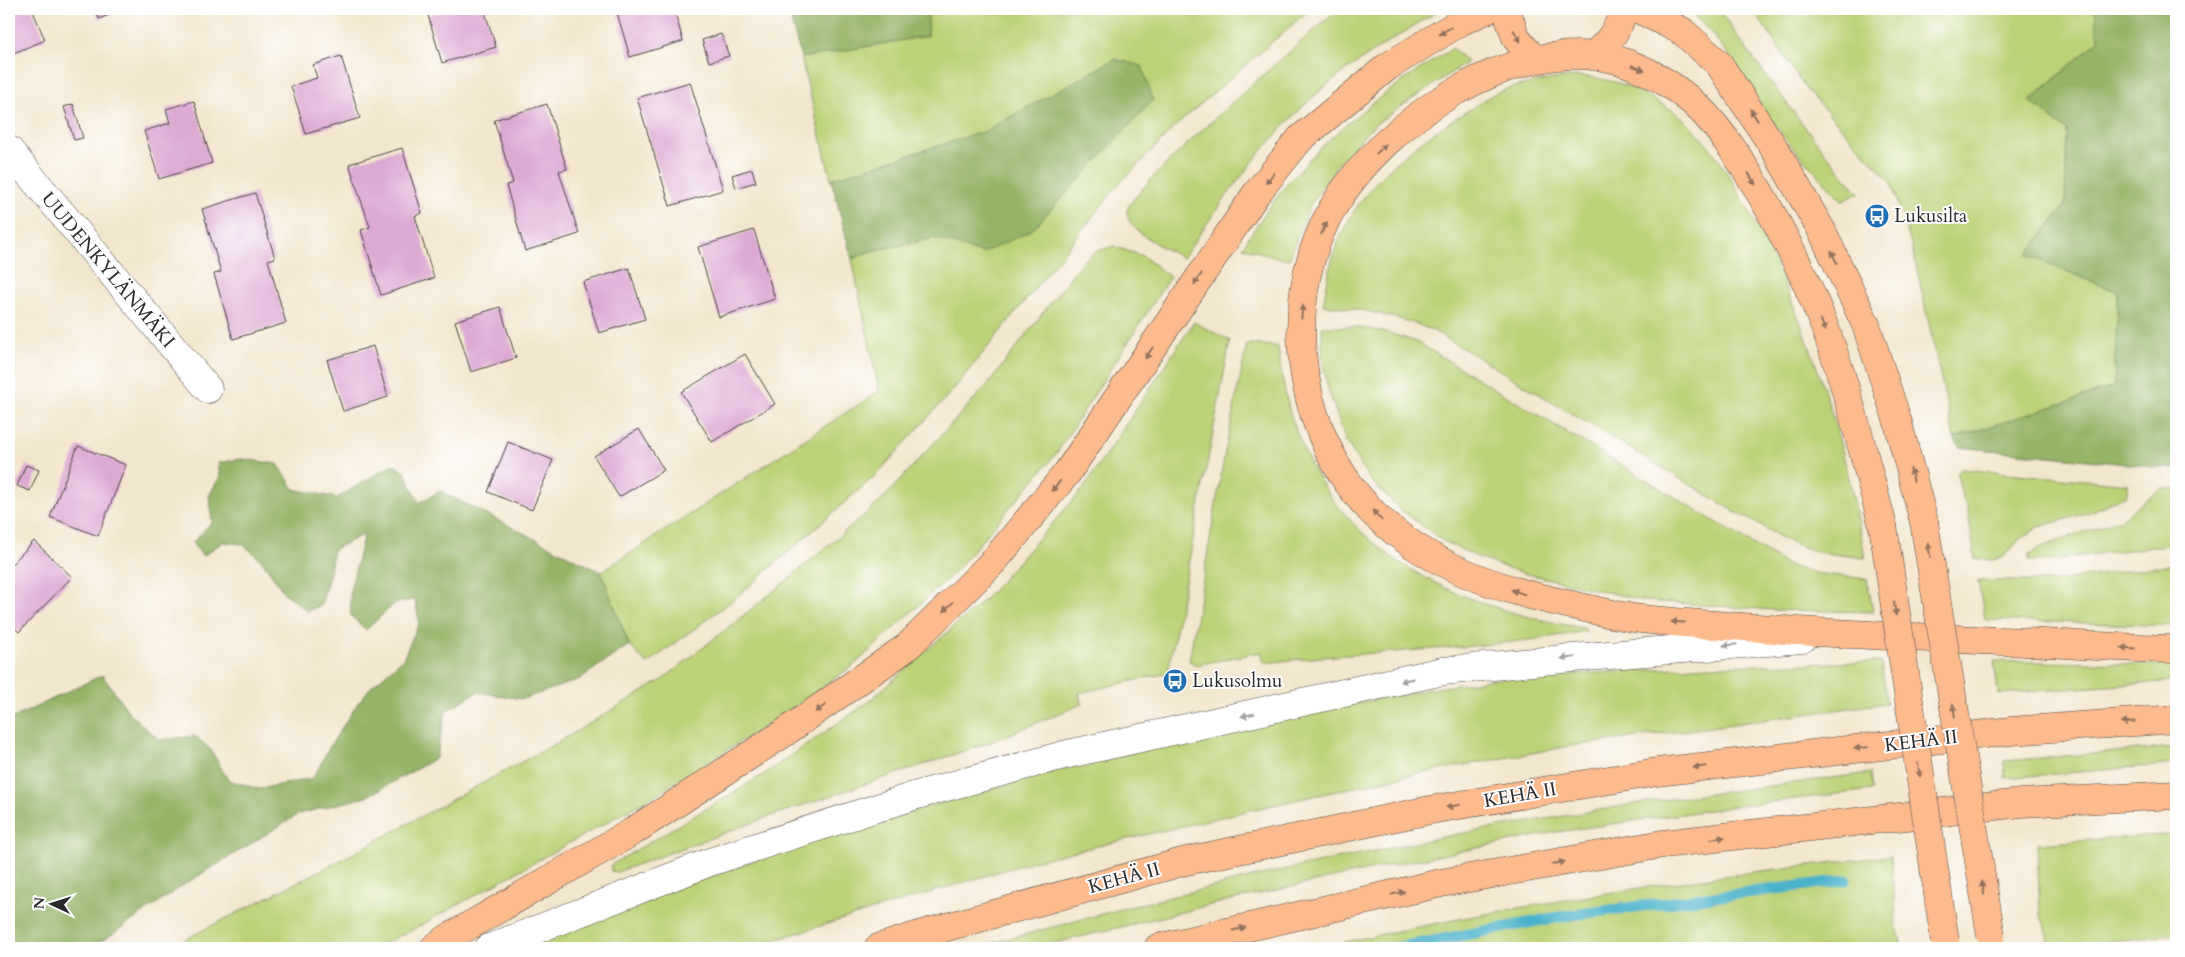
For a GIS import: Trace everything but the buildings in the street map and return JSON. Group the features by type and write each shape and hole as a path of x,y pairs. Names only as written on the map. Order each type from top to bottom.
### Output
{"highway":[{"path":"434,948 448,938 632,832 781,735 907,647 993,562 1067,473 1256,194 1300,140 1386,67 1462,21 1488,9"},
{"path":"1506,9 1516,38 1534,59"},
{"path":"1592,56 1610,42 1620,23 1624,9"},
{"path":"1638,9 1682,31 1719,64 1750,109 1822,231 1866,325 1897,419 1924,522 1991,942"},
{"path":"1945,945 1883,526 1858,434 1825,329 1787,240 1750,176 1721,133 1698,108 1673,87 1642,69 1616,60 1592,56 1559,56 1534,59 1501,70 1464,87 1432,106 1387,142 1348,185 1332,210 1317,242 1307,273 1300,324 1309,395 1320,427 1340,469 1355,490 1383,521 1450,566 1525,594 1636,619 1848,635 2176,649"},
{"name":"KEHÄ II","path":"878,948 922,934 1186,861 1430,810 1667,771 2010,731 2176,719"},
{"path":"1158,948 1441,883 1663,844 2021,803 2176,795"}],"street":[{"name":"UUDENKYLÄNMÄKI","path":"9,150 208,389"},
{"path":"489,948 710,862 917,795 1064,754 1443,672 1573,658 1848,635"}],"green space":[{"path":"788,9 929,9 927,36 801,58"},
{"path":"929,9 1310,9 1178,124 1119,184 953,390 877,474 737,597 647,664 629,645 601,572 879,391 852,259 871,251 935,238 983,253 1115,59 983,132 831,179 801,58 927,36"},
{"path":"1339,9 1441,9 1358,62 1327,85 1293,116 1259,154 1183,258 1140,233 1128,219 1127,211 1135,197 1187,144"},
{"path":"1685,9 1718,9 1804,125 1859,193 1843,201 1819,176 1769,117 1726,51 1714,36"},
{"path":"1753,9 2095,9 2098,41 2030,100 2067,130 2065,205 2027,255 2118,292 2114,387 1954,438 1912,247 1891,182 1805,88"},
{"path":"2095,9 2176,9 2176,469 1959,447 1954,438 2114,387 2118,292 2027,255 2065,205 2067,130 2030,101 2098,41"},
{"path":"1453,48 1467,62 1374,125 1337,165 1310,206 1289,259 1279,258 1243,247 1264,214 1287,185 1310,158 1335,134 1390,90"},
{"path":"1115,59 1142,66 1153,100 1032,230 983,253 935,238 871,251 852,259 831,179 983,132"},
{"path":"1578,76 1620,84 1672,110 1702,138 1729,176 1773,259 1808,342 1836,427 1857,514 1865,558 1816,552 1786,540 1734,511 1434,331 1380,314 1323,305 1333,257 1348,221 1360,202 1390,168 1426,138 1496,93 1537,82"},
{"path":"1113,246 1143,256 1170,277 1056,454 954,573 854,665 783,715 647,800 414,929 375,948 168,948 339,861 562,740 662,680 779,587 880,502 989,383 1082,262 1095,252"},
{"path":"1194,322 1230,341 1168,673 1079,693 1082,704 991,742 768,817 617,872 611,871 611,865 763,775 867,703 985,599 1083,489"},
{"path":"1322,327 1353,327 1382,331 1417,342 1789,566 1815,573 1867,579 1873,612 1775,610 1646,601 1523,573 1486,561 1443,541 1401,510 1370,480 1346,441 1329,392 1322,361"},
{"path":"1247,344 1278,346 1289,408 1309,462 1338,507 1375,544 1419,574 1469,598 1524,616 1584,628 1586,631 1506,643 1264,663 1261,652 1196,665 1189,661 1225,452"},
{"path":"242,459 278,464 294,489 337,498 393,464 405,472 419,503 440,491 601,572 629,645 578,680 523,699 477,692 446,711 436,758 366,797 299,814 185,884 107,938 84,948 9,948 9,720 102,675 131,715 159,740 195,736 211,750 228,780 259,789 313,778 330,746 358,703 371,687 403,659 419,623 415,599 394,604 366,630 351,616 350,591 364,534 333,550 330,572 321,605 308,611 285,594 263,562 243,544 223,542 203,556 192,543 212,522 209,496 220,476 218,463"},
{"path":"1961,469 2129,484 2126,495 2093,511 2039,527 2020,539 2005,556 1993,560 1975,559 1967,506 1963,500 1957,474"},
{"path":"2162,488 2176,489 2176,544 2029,561 2029,555 2039,548 2123,518"},
{"path":"2176,564 2176,626 1985,620 1978,581 2054,581"},
{"path":"1994,661 2176,665 2176,681 1998,694"},
{"path":"1881,662 1887,703 1571,746 1420,773 1268,806 1034,861 748,948 523,948 602,915 832,833 1089,762 1338,707 1494,679 1711,666"},
{"path":"2176,747 2176,764 2005,778 2004,761"},
{"path":"1870,773 1872,790 1744,805 1557,832 1227,901 1035,948 974,948 1121,909 1278,871 1458,834 1640,803"},
{"path":"2176,834 2176,934 2050,948 2047,931 2040,914 2037,844"},
{"path":"1891,856 1896,925 1903,948 1318,948 1460,919 1603,894 1747,873"}],"waterway":[{"path":"1396,948 1564,916 1846,880"}],"place":[{"name":"Lukusilta","path":"1877,216"},
{"name":"Lukusolmu","path":"1175,681"}]}
